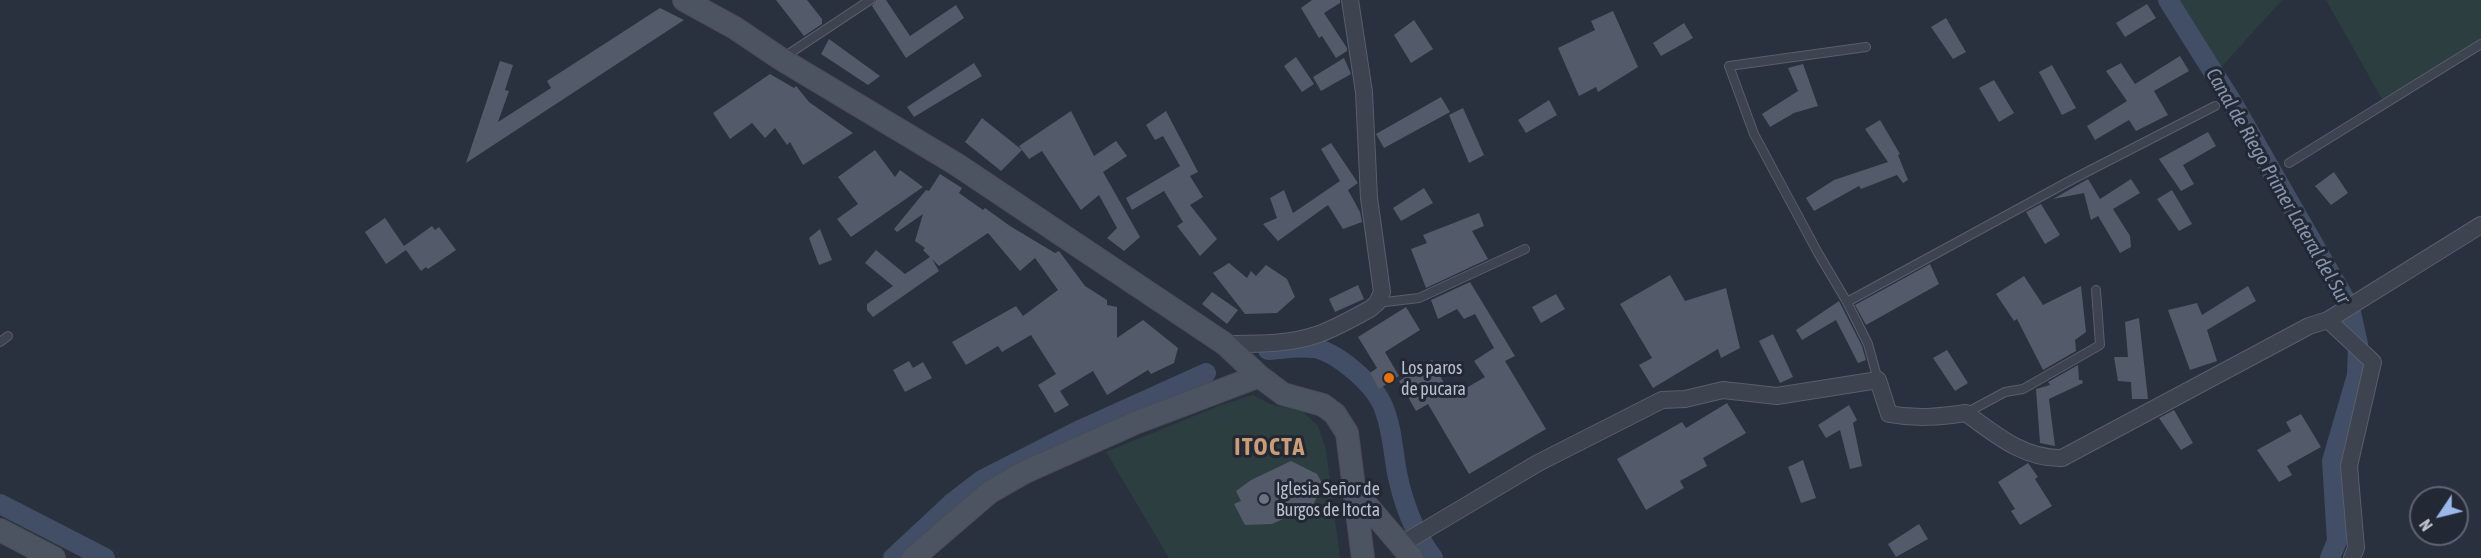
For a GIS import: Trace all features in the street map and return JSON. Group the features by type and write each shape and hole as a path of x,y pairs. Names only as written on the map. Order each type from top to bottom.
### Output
{"main road":[{"path":"684,0 735,28 781,59 956,164 1225,344 1259,376 1283,394 1323,405 1335,414 1347,434 1363,558"},
{"path":"913,558 990,492 1025,472 1135,423 1259,376"},
{"path":"1353,489 1407,547"},
{"path":"0,530 54,558"}],"street":[{"path":"1225,344 1298,340 1338,326 1370,309 1377,303 1382,292 1382,278 1369,198 1363,82 1352,1"},
{"path":"1407,547 1427,530 1538,463 1662,400 1685,399 1723,390 1777,396 1878,380 1889,414 1910,418 1966,413 1997,436 2028,454 2045,459 2062,459 2309,326 2328,320 2481,225"},
{"path":"2328,320 2373,362 2349,466 2356,548 2352,558"}],"lane":[{"path":"781,59 870,0"},
{"path":"2289,163 2481,44"},
{"path":"1866,48 1729,66 1754,134 1847,302 1868,344 1878,380"},
{"path":"1847,302 2075,178 2215,106"},
{"path":"1377,303 1419,298 1525,249"},
{"path":"1966,413 2005,392 2023,389 2100,345 2096,290"},
{"path":"0,342 8,336"}],"shaded area":[{"path":"2168,0 2282,0 2215,74"},
{"path":"2326,0 2481,0 2481,44 2382,99"},
{"path":"1253,395 1270,404 1303,412 1318,426 1326,450 1340,558 1169,558 1106,452 1221,405"}],"building":[{"path":"776,0 807,0 822,19 822,24 804,36"},
{"path":"876,0 886,0 910,36 956,5 964,18 906,58 872,6"},
{"path":"1312,0 1340,0 1340,3 1324,13 1347,48 1347,51 1336,58 1322,36 1319,38 1301,8"},
{"path":"2147,4 2156,18 2125,37 2116,23"},
{"path":"660,8 684,20 466,163 500,61 513,65 505,90 509,91 498,122 551,88 547,81"},
{"path":"1613,11 1638,67 1598,92 1596,87 1579,96 1558,48 1595,30 1591,21"},
{"path":"1946,18 1966,52 1953,59 1931,27"},
{"path":"1414,20 1433,49 1411,63 1394,35"},
{"path":"1684,23 1693,38 1661,56 1653,43"},
{"path":"829,39 880,76 868,85 821,54"},
{"path":"2180,56 2189,71 2154,91 2168,115 2136,131 2129,120 2095,140 2087,126 2127,101 2106,71 2121,63 2135,84"},
{"path":"1296,57 1314,84 1302,92 1284,66"},
{"path":"1344,58 1351,74 1321,91 1313,77"},
{"path":"974,63 982,76 914,117 907,107"},
{"path":"1803,64 1818,106 1794,113 1770,127 1762,114 1798,91 1788,68"},
{"path":"2052,65 2076,108 2062,115 2039,72"},
{"path":"770,74 794,88 796,86 809,102 853,133 803,165 790,142 787,145 775,128 765,138 752,123 730,139 713,113"},
{"path":"1994,80 2014,113 1999,122 1979,88"},
{"path":"1441,97 1450,112 1384,148 1376,134"},
{"path":"1549,100 1557,115 1526,133 1518,120"},
{"path":"1463,108 1484,155 1469,163 1449,115"},
{"path":"1071,111 1094,156 1116,141 1127,156 1103,172 1140,237 1124,251 1107,238 1117,228 1099,195 1081,210 1042,151 1029,159 1019,146"},
{"path":"1166,111 1198,172 1190,176 1203,197 1190,205 1217,239 1200,256 1177,226 1183,222 1164,191 1132,210 1126,198 1180,166 1163,136 1155,140 1146,125"},
{"path":"982,118 1022,150 1001,171 965,142"},
{"path":"1880,120 1900,154 1898,155 1908,180 1903,183 1897,175 1861,189 1859,186 1814,211 1806,198 1834,180 1888,162 1865,129"},
{"path":"2208,132 2216,146 2183,165 2194,184 2181,191 2159,159"},
{"path":"1331,143 1358,183 1348,190 1360,212 1362,222 1343,229 1328,205 1278,241 1263,224 1277,218 1270,198 1284,190 1293,213 1340,181 1321,149"},
{"path":"875,150 895,177 900,170 923,187 851,237 837,219 858,204 838,177"},
{"path":"2334,172 2348,193 2331,205 2315,186"},
{"path":"940,174 962,188 959,193 983,210 985,208 1055,253 1059,251 1085,286 1107,300 1107,305 1117,307 1117,338 1143,320 1178,348 1174,363 1151,374 1148,370 1107,395 1093,371 1060,391 1069,405 1055,413 1038,385 1056,374 1031,335 1002,352 998,346 966,365 952,342 1016,306 1023,316 1058,290 1035,258 1020,271 988,233 939,266 932,259 939,271 873,317 867,310 867,304 893,286 865,263 876,250 905,274 930,257 923,250 925,248 915,241 923,214 897,232 894,229 926,190 929,191"},
{"path":"2088,179 2100,199 2131,179 2140,193 2113,209 2130,236 2131,247 2120,253 2098,216 2091,220 2084,193 2053,199"},
{"path":"1424,188 1433,203 1401,221 1393,208"},
{"path":"2172,190 2192,224 2179,231 2157,199"},
{"path":"2041,204 2060,235 2045,244 2026,212"},
{"path":"1479,213 1484,226 1472,231 1488,259 1426,288 1411,249 1427,243 1423,235"},
{"path":"385,218 404,246 432,226 435,230 439,227 456,250 428,269 426,267 421,271 406,250 386,264 365,232"},
{"path":"820,229 832,260 819,265 809,238"},
{"path":"1229,263 1247,278 1251,271 1256,276 1266,265 1287,279 1295,297 1277,313 1245,314 1213,273"},
{"path":"1930,264 1939,284 1866,325 1855,305"},
{"path":"1670,275 1685,301 1726,288 1740,348 1721,358 1718,349 1653,388 1639,365 1652,358 1620,304"},
{"path":"2024,276 2043,305 2081,286 2086,332 2075,340 2076,351 2043,370 2017,319 2014,321 1996,294"},
{"path":"1470,282 1515,356 1505,361 1546,429 1469,474 1428,404 1416,411 1399,381 1432,360 1451,397 1485,377 1474,361 1494,348 1475,314 1464,319 1457,309 1438,319 1431,300"},
{"path":"1358,285 1364,299 1335,312 1329,299"},
{"path":"2248,286 2256,301 2207,330 2217,361 2190,370 2168,310 2197,303 2202,315"},
{"path":"1212,292 1238,310 1227,324 1202,304"},
{"path":"1556,294 1565,309 1541,323 1532,307"},
{"path":"1839,301 1862,346 1866,360 1858,363 1836,320 1802,340 1796,330"},
{"path":"1406,307 1420,330 1385,352 1399,376 1379,389 1370,373 1377,368 1358,337"},
{"path":"2139,318 2148,399 2132,399 2131,382 2118,381 2114,357 2128,357 2125,322"},
{"path":"1773,334 1793,377 1780,383 1759,341"},
{"path":"1947,350 1968,383 1955,391 1933,358"},
{"path":"909,361 913,368 923,362 932,378 905,392 893,370"},
{"path":"2078,365 2079,380 2083,383 2049,399 2055,446 2040,443 2036,389 2050,385 2048,382"},
{"path":"1727,403 1746,433 1703,458 1707,466 1680,481 1684,488 1646,510 1617,459 1682,422 1686,428"},
{"path":"1849,405 1857,420 1853,423 1862,466 1850,469 1840,430 1826,438 1818,425"},
{"path":"2174,410 2193,443 2181,450 2159,418"},
{"path":"2301,414 2321,447 2287,466 2292,475 2279,482 2257,450 2291,431 2286,422"},
{"path":"1803,460 1816,498 1801,503 1788,467"},
{"path":"1291,461 1317,474 1323,485 1313,505 1272,524 1245,525 1234,504 1241,501 1236,491 1251,480"},
{"path":"2028,463 2038,477 2035,479 2052,506 2020,525 2011,511 2015,509 1998,482"},
{"path":"1919,524 1928,539 1896,557 1888,544"}],"waterway":[{"name":"Canal de Riego Primer Lateral del Sur","path":"2168,0 2232,102 2350,308 2358,344 2357,375 2332,461 2337,541 2330,558"},
{"path":"1268,350 1303,347 1323,351 1344,362 1372,388 1386,414 1406,506 1415,528 1433,558"},
{"path":"893,558 952,503 982,480 1082,429 1206,373"},
{"path":"0,504 105,558"}],"place":[{"name":"Los paros de pucara","path":"1389,378"},
{"name":"Iglesia Señor de Burgos de Itocta","path":"1264,499"}],"district":[{"name":"ITOCTA","path":"1270,447"}]}
